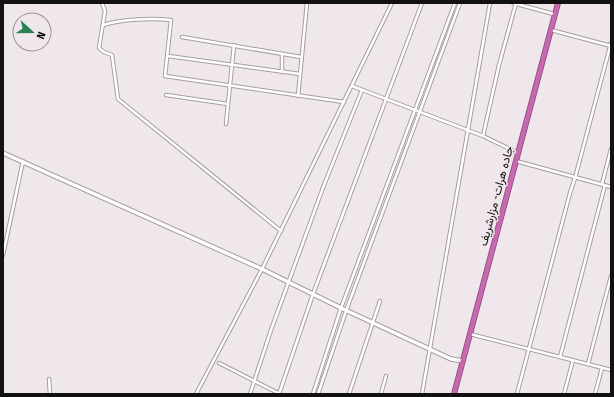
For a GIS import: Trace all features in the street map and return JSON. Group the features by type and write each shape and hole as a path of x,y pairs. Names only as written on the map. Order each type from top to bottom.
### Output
{"highway":[{"name":"جاده هرات- مزارشریف","path":"454,394 558,3"}],"street":[{"path":"102,3 105,11 99,48 112,55 118,99 281,231"},
{"path":"298,96 307,3"},
{"path":"196,394 262,269 392,3"},
{"path":"219,363 280,394 313,294 387,100 422,3"},
{"path":"313,394 341,308 455,3"},
{"path":"318,394 346,310 460,3"},
{"path":"422,394 490,3"},
{"path":"483,136 515,3 555,14"},
{"path":"102,25 114,22 162,19 171,20 165,76 344,102"},
{"path":"517,394 611,45 551,30"},
{"path":"182,37 302,57"},
{"path":"226,124 234,45"},
{"path":"282,54 282,72"},
{"path":"167,56 300,74"},
{"path":"352,86 483,136 518,153"},
{"path":"250,394 271,330 324,185 362,90"},
{"path":"166,95 228,104"},
{"path":"560,357 611,149"},
{"path":"3,153 262,269 372,323 430,348 451,359 463,361"},
{"path":"3,255 23,161"},
{"path":"516,161 611,187"},
{"path":"588,364 611,276"},
{"path":"349,394 380,301"},
{"path":"470,334 611,370"},
{"path":"564,394 573,360"},
{"path":"595,394 602,368"},
{"path":"381,394 386,376"},
{"path":"49,379 50,394"}]}
